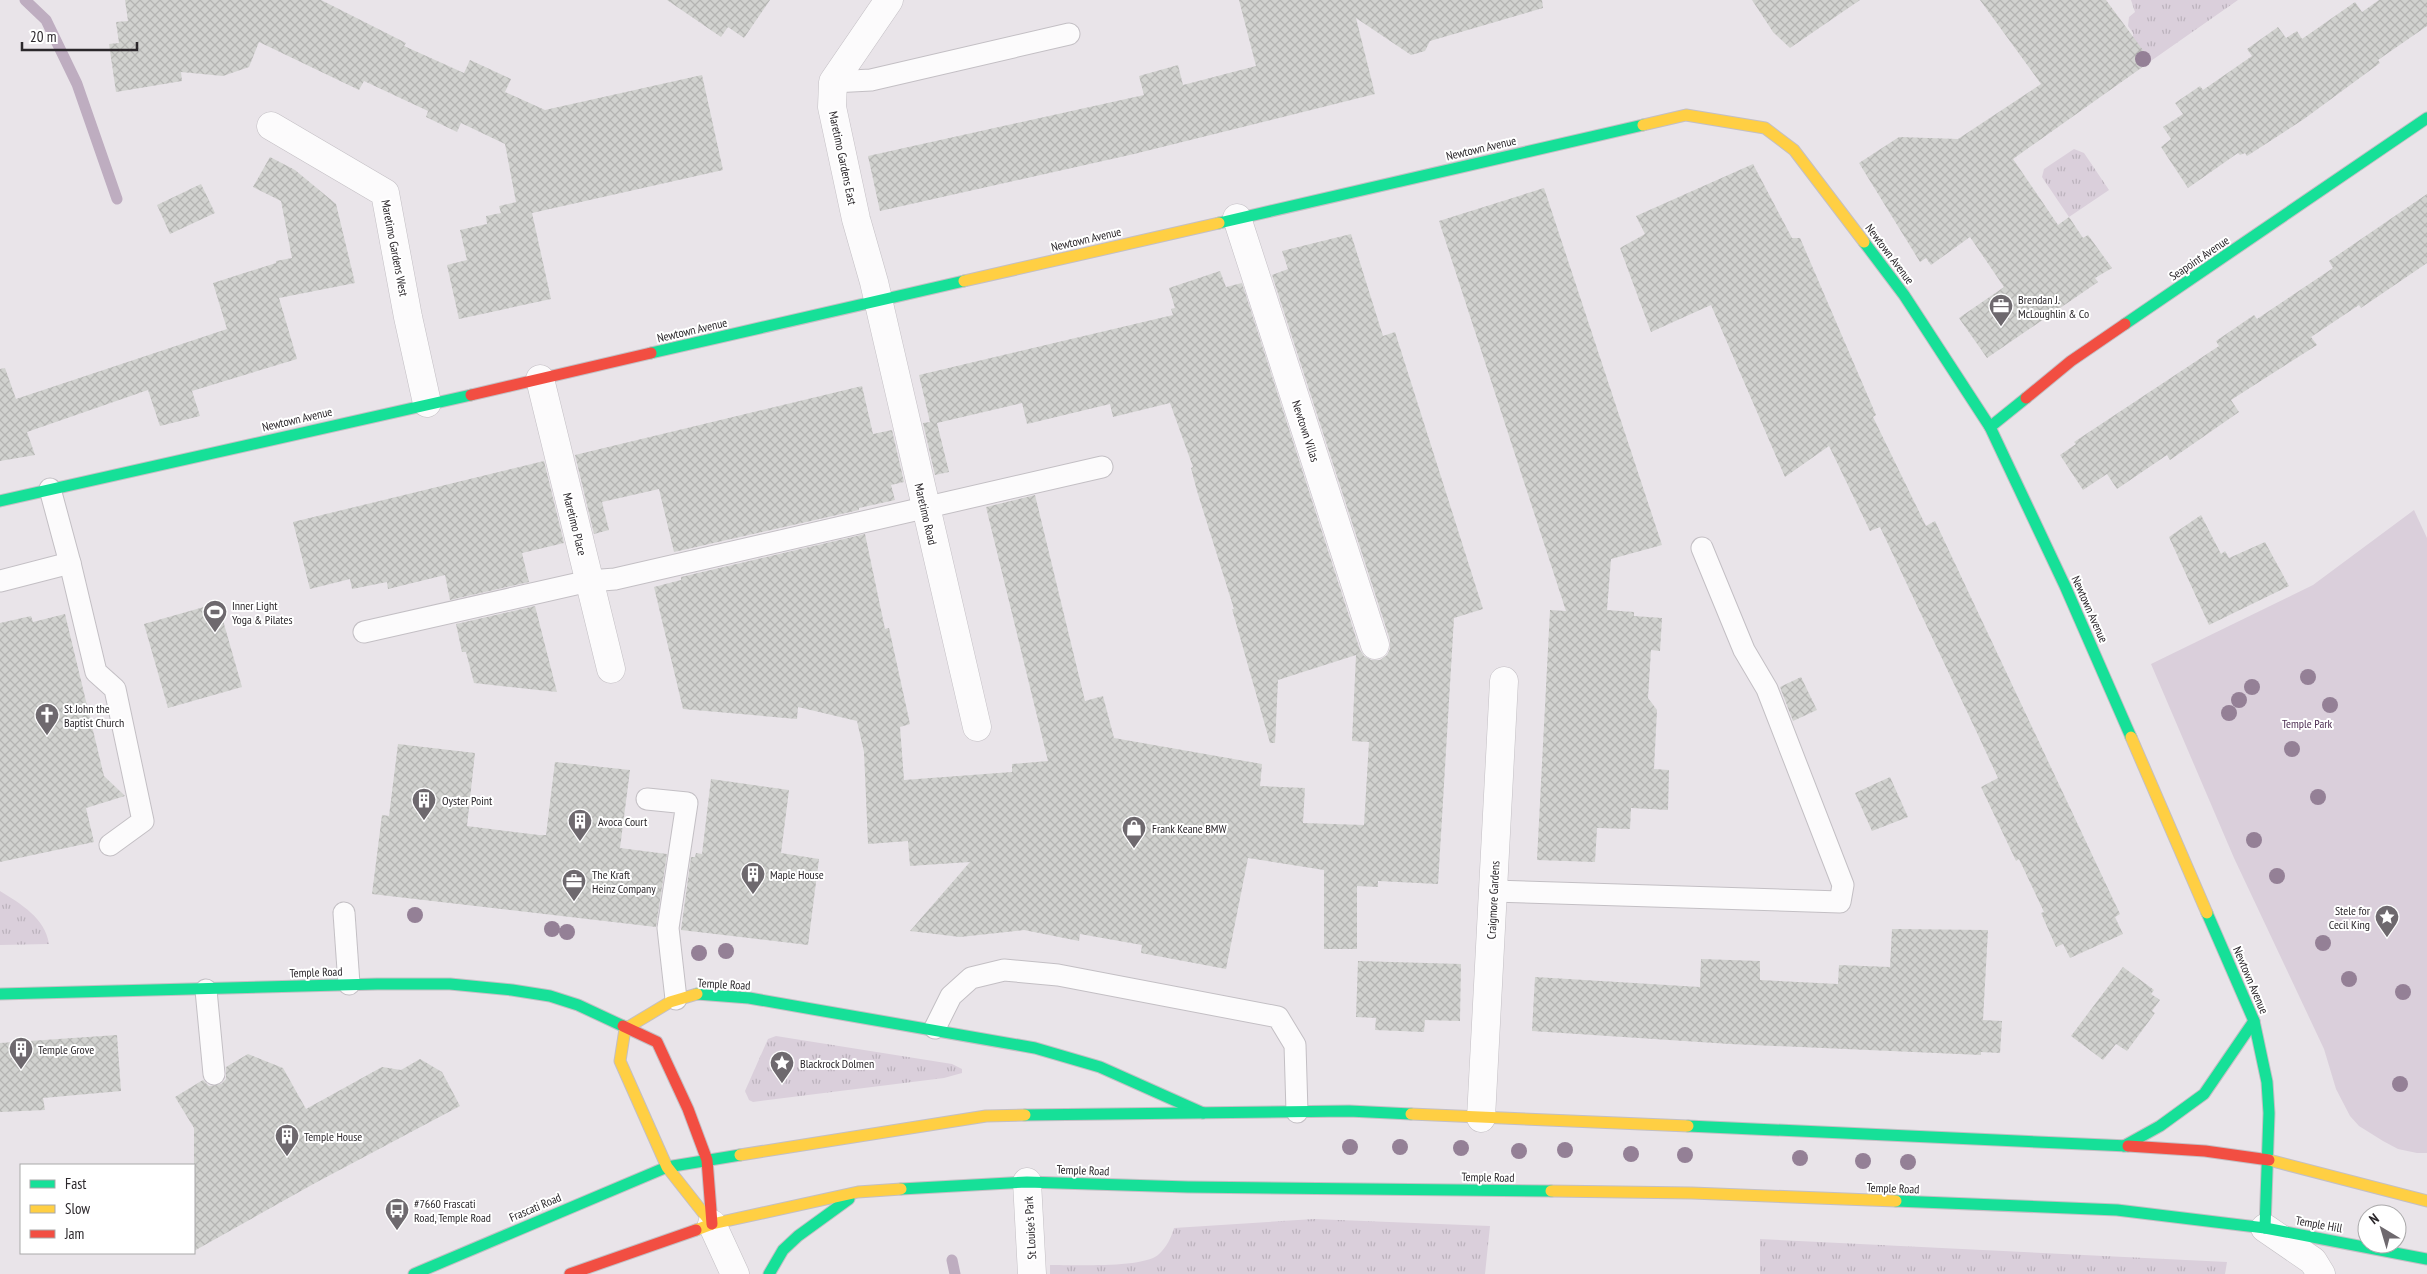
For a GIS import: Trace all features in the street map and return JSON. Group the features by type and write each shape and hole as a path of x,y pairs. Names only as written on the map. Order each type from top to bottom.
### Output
{"main road":[{"name":"Newtown Avenue","path":"0,501 427,403 540,380 878,300 1686,115 1764,128 1794,150 1899,288 1990,426 2077,612 2254,1021 2267,1082 2269,1160 2265,1228"},
{"name":"Seapoint Avenue","path":"1990,426 2071,361 2427,118"},
{"name":"Temple Road","path":"0,994 418,983 506,989 532,993 585,1007 625,1029 657,1042 688,1109 707,1160 712,1224 858,1192 1027,1182 1188,1187 1692,1193 2116,1210 2265,1228"},
{"name":"Temple Road","path":"625,1029 652,1011 676,1000 699,994 734,996 935,1028 1065,1056 1116,1073 1203,1113"},
{"path":"2124,1146 2160,1126 2204,1094 2254,1021"},
{"path":"570,1274 712,1224 667,1167 620,1061 625,1029"},
{"name":"Temple Road","path":"667,1167 986,1116 1349,1111 2124,1146 2205,1151 2269,1160"},
{"path":"2269,1160 2427,1201"},
{"name":"Frascati Road","path":"414,1274 667,1167"},
{"path":"769,1274 784,1250 798,1236 858,1192"},
{"name":"Temple Hill","path":"2265,1228 2427,1259"}],"street":[{"path":"833,82 889,0"},
{"name":"Maretimo Gardens East","path":"833,82 832,108 856,219 878,300"},
{"name":"Maretimo Gardens West","path":"270,126 385,193 408,317 427,403"},
{"name":"Newtown Villas","path":"1237,218 1375,645"},
{"name":"Maretimo Road","path":"878,300 924,508 977,726"},
{"name":"Maretimo Place","path":"540,380 611,669"},
{"name":"Craigmore Gardens","path":"1481,1118 1504,682"},
{"name":"St Louise's Park","path":"1027,1182 1032,1274"},
{"path":"712,1224 735,1274"},
{"path":"2265,1228 2313,1261 2321,1274"}],"lane":[{"path":"833,82 871,80 1069,34"},
{"path":"364,632 589,581 615,579 1102,467"},
{"path":"50,489 96,672 115,689 143,821 110,845"},
{"path":"1493,891 1840,902 1843,885 1767,689 1744,650 1702,548"},
{"path":"0,581 70,563"},
{"path":"648,799 687,803 668,928 676,1000"},
{"path":"344,913 349,984"},
{"path":"935,1028 951,996 971,978 1004,970 1058,975 1278,1017 1295,1045 1297,1112"},
{"path":"206,990 214,1074"}],"green space":[{"path":"2131,0 2238,0 2108,91 2099,59 2133,36 2128,26 2129,17 2135,12"},
{"path":"2074,149 2084,153 2109,190 2069,217 2042,177 2044,169"},
{"name":"Temple Park","path":"2414,510 2427,538 2427,1153 2398,1149 2359,1126 2350,1116 2336,1089 2324,1049 2234,858 2151,664 2313,585"},
{"path":"0,891 24,907 37,919 47,935 49,944 0,945"},
{"path":"776,1036 952,1064 962,1069 962,1073 944,1078 753,1102 749,1100 745,1091 768,1039"},
{"path":"1314,1219 1490,1226 1485,1274 1050,1274 1050,1265 1107,1265 1150,1259 1164,1249 1174,1228"},
{"path":"1760,1239 2227,1262 2225,1274 1760,1274"}],"building":[{"path":"125,0 321,0 406,43 404,46 464,73 470,60 511,79 505,92 545,110 702,75 723,170 532,213 551,299 459,319 447,265 467,260 460,230 487,224 486,216 501,213 499,206 516,202 505,144 461,123 457,132 426,117 428,111 364,81 359,90 259,42 249,67 223,76 181,72 182,81 116,92 109,44 119,43 116,22 128,21"},
{"path":"667,0 770,0 744,38 728,27 721,37"},
{"path":"1239,0 1542,0 1543,8 1430,41 1425,51 1411,55 1356,18 1375,94 1134,154 880,211 868,156 1144,95 1139,76 1178,65 1183,85 1256,66"},
{"path":"1752,0 1860,0 1790,48 1773,32"},
{"path":"1980,0 2106,0 2151,61 2013,159 2058,225 2069,217 2083,238 2088,235 2112,268 2095,278 2098,282 1987,358 1959,318 2004,287 1970,237 1931,265 1926,258 1920,262 1859,163 1899,137 1958,139 2041,84"},
{"path":"2379,0 2427,0 2427,26 2378,60 2380,63 2304,119 2247,156 2245,153 2240,155 2238,153 2188,188 2161,147 2171,139 2163,127 2183,114 2175,103 2200,86 2203,90 2252,56 2247,49 2278,27 2286,38 2297,31 2302,39 2355,2 2362,12"},
{"path":"270,157 295,170 336,204 355,283 279,298 297,359 192,391 200,416 160,426 148,390 27,432 35,455 0,461 0,369 5,368 16,399 227,329 213,283 276,263 276,261 292,258 281,201 253,187"},
{"path":"1753,164 1792,238 1800,238 1876,415 1873,417 1926,526 1935,521 2120,914 2115,917 2123,934 2070,958 2063,944 2056,947 2041,913 2044,912 2019,859 2016,861 1981,787 1998,778 1978,735 1880,527 1870,531 1829,446 1785,477 1711,305 1651,332 1620,248 1645,234 1636,216"},
{"path":"201,184 215,213 170,234 157,205"},
{"path":"1544,188 1662,545 1611,559 1607,610 1634,612 1634,616 1662,618 1660,651 1651,650 1648,698 1657,710 1654,769 1669,770 1668,810 1631,808 1630,829 1597,828 1595,862 1537,860 1550,610 1566,611 1439,221"},
{"path":"2427,194 2427,263 2361,308 2359,305 2311,337 2317,345 2231,400 2239,412 2170,460 2167,455 2117,489 2107,474 2083,490 2060,455 2076,444 2074,442 2219,346 2216,341 2254,315 2257,319 2333,268 2329,261"},
{"path":"1351,234 1383,336 1395,332 1483,609 1454,618 1438,884 1378,881 1378,887 1357,886 1357,949 1324,949 1324,870 1248,858 1226,969 1141,953 1142,945 1080,934 1079,941 1024,930 960,937 910,931 970,862 910,866 908,841 868,844 864,752 857,721 798,707 797,719 683,709 654,587 681,580 681,577 865,534 885,629 889,628 910,724 900,727 904,780 1012,772 1012,764 1048,761 986,507 1035,495 1085,701 1103,696 1114,738 1262,764 1260,786 1305,788 1303,823 1364,825 1369,742 1352,741 1356,655 1278,680 1275,743 1270,743 1232,609 1234,609 1197,491 1191,468 1193,467 1170,403 1113,417 1110,404 1027,424 1022,403 937,423 949,472 935,475 923,423 930,422 919,375 1173,315 1171,309 1175,308 1169,288 1220,271 1226,287 1242,283 1360,650 1364,656 1371,660 1380,660 1387,655 1390,649 1390,640 1272,275 1288,269 1282,251"},
{"path":"862,386 873,434 892,430 904,482 891,485 895,500 674,552 659,489 602,502 609,530 594,534 575,455"},
{"path":"544,461 564,543 522,553 529,582 450,600 445,575 388,589 387,582 352,589 350,579 310,589 293,522"},
{"path":"2201,515 2221,554 2225,551 2229,558 2265,542 2289,586 2209,625 2169,537"},
{"path":"218,603 242,687 168,708 144,624"},
{"path":"535,606 557,692 474,683 466,652 462,652 456,624"},
{"name":"St John the Baptist Church","path":"65,614 104,776 125,796 86,808 94,842 0,862 0,623 31,616 33,622"},
{"path":"1801,677 1817,710 1793,721 1780,687"},
{"path":"398,744 475,753 467,826 539,835 546,835 555,762 630,770 620,848 667,854 656,927 372,894 382,815 389,816"},
{"path":"1890,777 1908,817 1872,831 1855,793"},
{"name":"Maple House","path":"711,779 789,790 781,853 819,859 808,945 681,930 691,857 695,857 696,853 702,854"},
{"path":"1892,929 1988,930 1983,1020 2002,1021 2000,1053 1981,1052 1981,1055 1730,1044 1532,1031 1535,977 1700,987 1701,959 1760,961 1760,980 1838,984 1839,965 1890,967"},
{"path":"1358,961 1461,964 1460,1021 1425,1020 1424,1032 1375,1030 1376,1018 1356,1017"},
{"path":"2123,967 2154,990 2151,994 2160,1000 2152,1011 2155,1013 2127,1051 2116,1044 2103,1060 2071,1036"},
{"path":"117,1035 121,1091 43,1098 45,1110 0,1112 0,1043"},
{"name":"Temple House","path":"248,1054 283,1068 306,1109 382,1067 401,1070 420,1059 442,1072 460,1106 317,1182 195,1250 194,1128 175,1097 203,1080 209,1086 221,1084 226,1079 226,1067"}],"waterway":[{"path":"25,0 46,20 77,84 117,199"},
{"path":"952,1260 955,1274"}],"traffic: fast":[{"path":"2125,324 2427,118"},
{"path":"1219,223 1643,125"},
{"path":"1864,242 1904,295 1990,427"},
{"path":"651,353 964,281"},
{"path":"0,501 471,395"},
{"path":"2026,398 1990,427 2065,586 2131,737"},
{"path":"1896,1201 2117,1210 2265,1228 2269,1113 2267,1082 2254,1021 2207,913"},
{"path":"0,994 377,984 450,984 550,996 578,1005 623,1026"},
{"path":"697,994 749,998 1035,1048 1100,1067 1203,1113"},
{"path":"2124,1146 2160,1126 2204,1094 2254,1021"},
{"path":"1025,1115 1349,1111 1411,1114"},
{"path":"1688,1126 2128,1146"},
{"path":"414,1274 667,1167 740,1155"},
{"path":"901,1189 1027,1182 1188,1187 1551,1191"},
{"path":"769,1274 783,1250 798,1236 849,1199"},
{"path":"2265,1228 2427,1259"}],"traffic: slow":[{"path":"1643,125 1686,115 1765,128 1794,150 1864,242"},
{"path":"964,281 1219,223"},
{"path":"2131,737 2207,913"},
{"path":"697,994 670,1002 625,1029 620,1061 667,1167 712,1224"},
{"path":"1411,1114 1688,1126"},
{"path":"740,1155 986,1116 1025,1115"},
{"path":"2269,1160 2427,1201"},
{"path":"696,1230 712,1224 858,1192 901,1189"},
{"path":"1551,1191 1692,1193 1896,1201"}],"traffic: jam":[{"path":"2026,398 2071,361 2125,324"},
{"path":"471,395 651,353"},
{"path":"623,1026 657,1042 688,1109 707,1160 712,1224"},
{"path":"2128,1146 2205,1151 2269,1160"},
{"path":"570,1274 696,1230"}],"place":[{"name":"Brendan J. McLoughlin & Co","path":"2001,327"},
{"name":"Inner Light Yoga & Pilates","path":"215,633"},
{"name":"St John the Baptist Church","path":"47,736"},
{"name":"Oyster Point","path":"424,821"},
{"name":"Avoca Court","path":"580,842"},
{"name":"Frank Keane BMW","path":"1134,849"},
{"name":"Maple House","path":"753,895"},
{"name":"The Kraft Heinz Company","path":"574,902"},
{"name":"Stele for Cecil King","path":"2387,938"},
{"name":"Temple Grove","path":"21,1070"},
{"name":"Blackrock Dolmen","path":"782,1084"},
{"name":"Temple House","path":"287,1157"},
{"name":"#7660 Frascati Road, Temple Road","path":"397,1231"}]}
